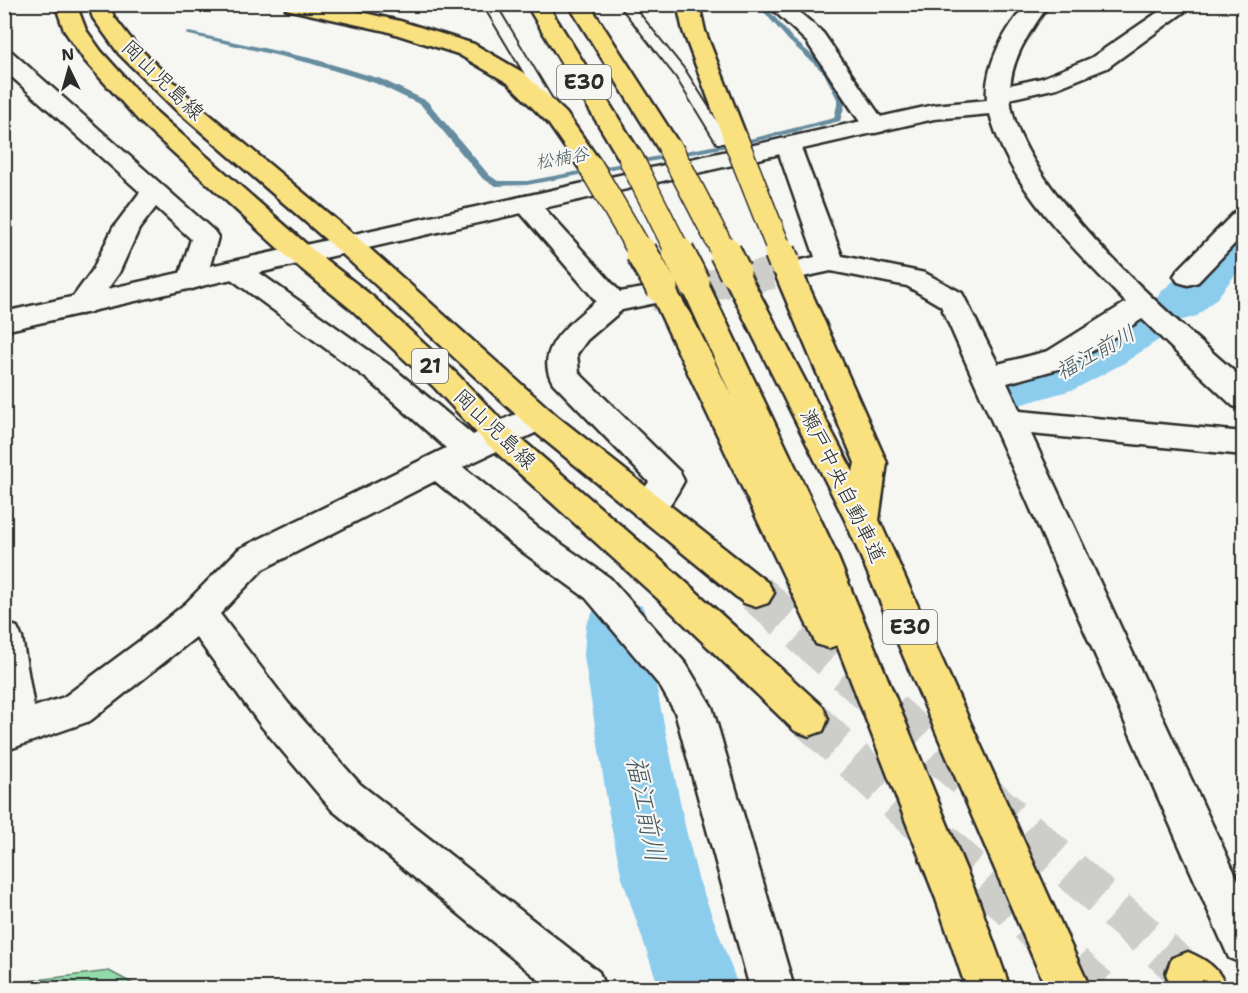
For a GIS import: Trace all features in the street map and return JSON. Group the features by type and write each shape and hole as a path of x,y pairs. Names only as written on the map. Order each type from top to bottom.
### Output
{"main road":[{"name":"岡山児島線","path":"65,4 75,30 93,56 147,117 303,256 362,303 445,380 469,451 668,587 809,719"},
{"name":"岡山児島線","path":"98,4 104,18 127,49 183,104 349,245 539,418 756,593"},
{"path":"294,4 393,26 466,49 516,78 557,118 669,289"},
{"name":"E30","path":"536,4 632,159 669,289 817,548 957,899 988,988"},
{"name":"瀬戸中央自動車道","path":"578,4 671,150 862,520 1068,988"},
{"path":"688,4 694,31 729,139 806,264 871,463 862,520"}],"street":[{"path":"777,4 815,38 875,126"},
{"path":"1039,4 1018,29 1006,57 999,100 1009,140 1047,200 1143,305 1244,398"},
{"path":"4,322 934,112 999,100 1049,84 1099,63 1185,4"},
{"path":"4,57 205,237 192,280"},
{"path":"788,145 806,264 915,279 952,300 1244,943"},
{"path":"81,305 105,273 126,228 154,191"},
{"path":"526,204 613,302"},
{"path":"1188,276 1244,218"},
{"path":"237,270 381,374 469,451 525,536 598,588 673,675 693,707 772,988"},
{"path":"648,507 668,481 564,376 562,353 577,333 613,302 669,289"},
{"path":"988,377 1058,359 1143,305"},
{"path":"4,638 11,731 77,709 155,650 199,612 251,559 539,418"},
{"path":"1008,421 1244,444"},
{"path":"199,612 275,715 346,797 583,988"}],"lane":[{"path":"489,4 557,118"},
{"path":"624,4 681,74 729,139"}],"green space":[{"path":"109,971 141,988 5,988 5,984"}],"waterway":[{"name":"松楠谷","path":"189,34 311,61 378,81 424,103 486,177 496,184 527,183 754,140 837,119 842,101 827,72 791,40 760,4"},
{"name":"福江前川","path":"1179,304 1199,286 1244,230"},
{"name":"福江前川","path":"1012,388 1056,376 1105,350 1144,325"},
{"name":"福江前川","path":"619,625 617,656 648,826 660,878 699,988"}],"tunnel":[{"path":"650,296 803,268"},
{"path":"756,593 1188,974"},
{"path":"809,719 1098,988"}]}
